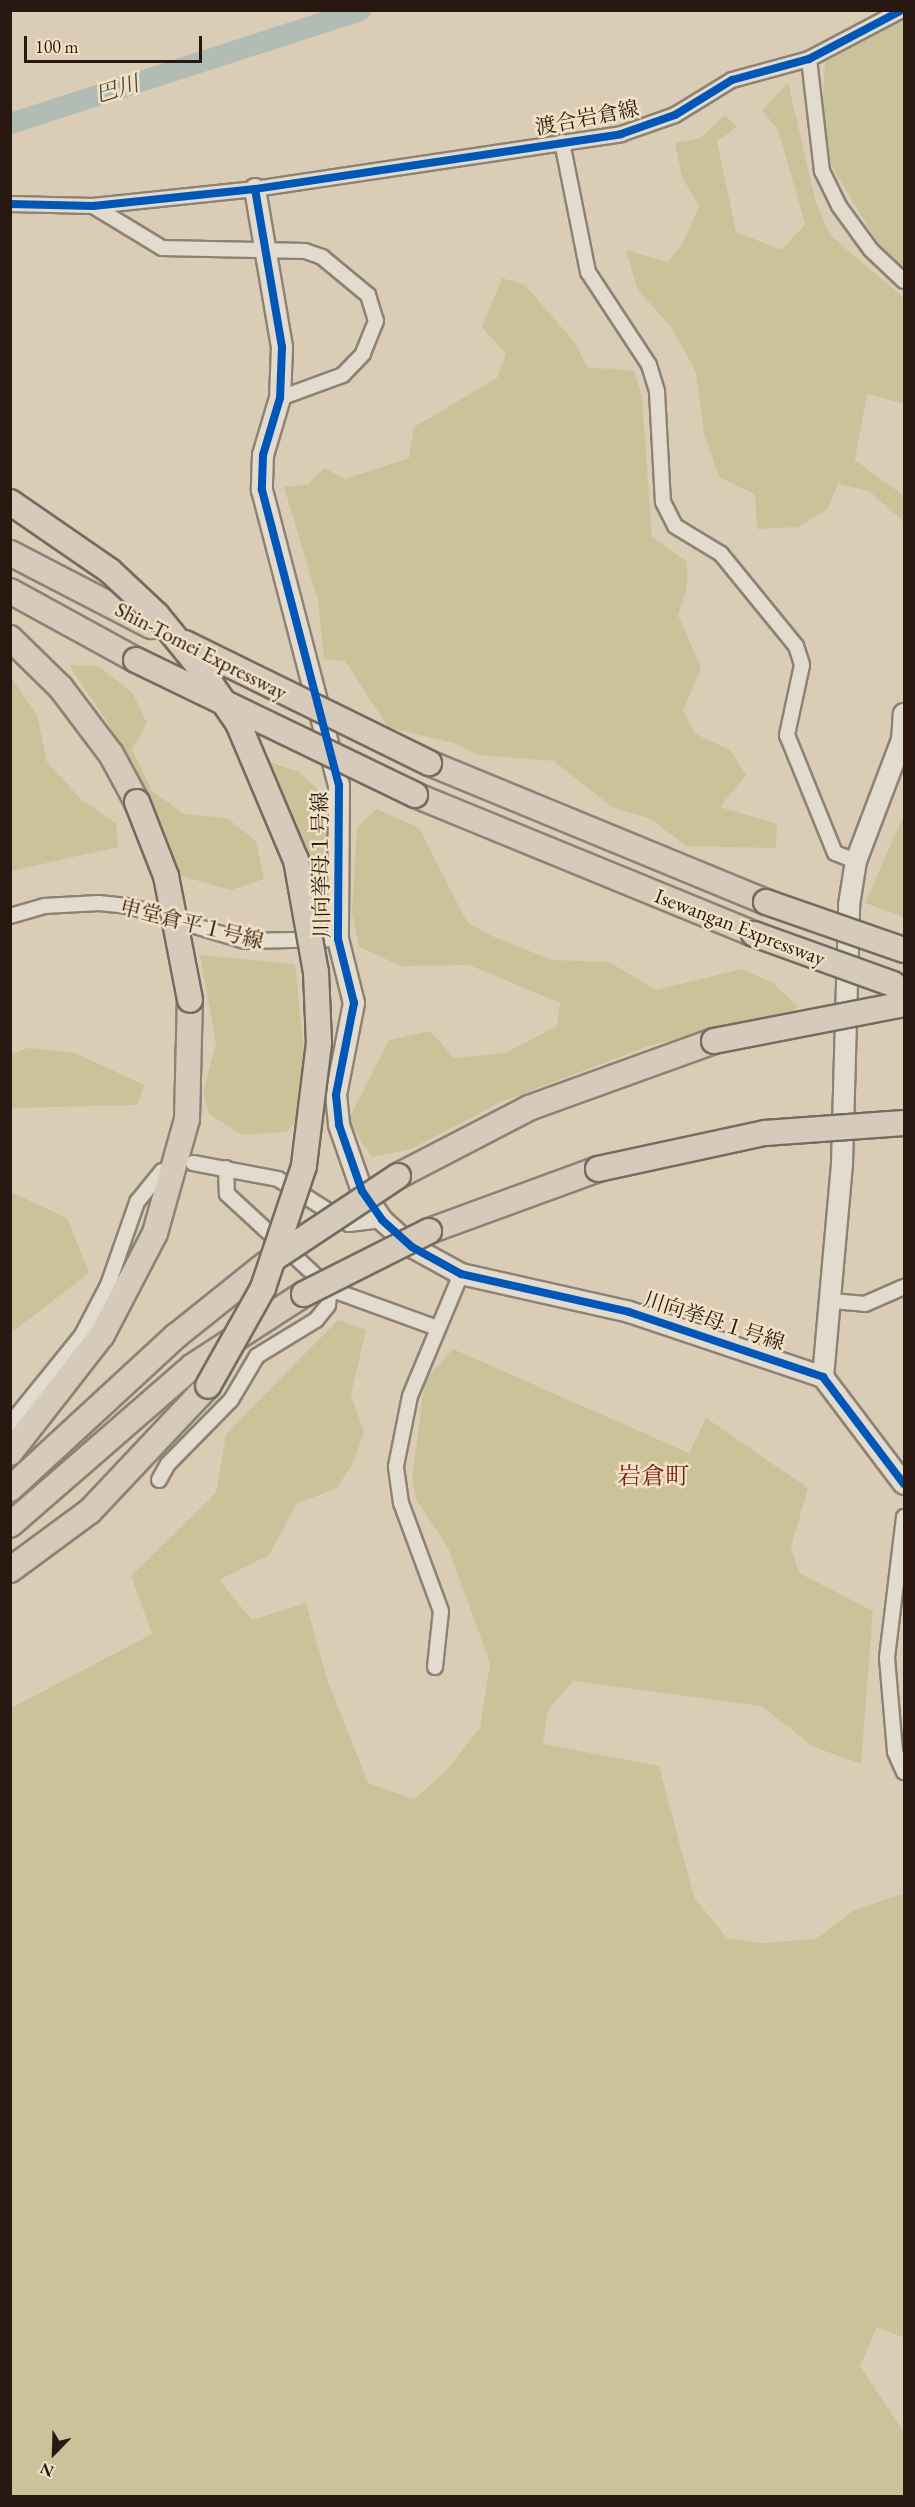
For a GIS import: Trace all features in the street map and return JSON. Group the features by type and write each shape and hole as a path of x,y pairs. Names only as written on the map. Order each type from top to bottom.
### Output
{"highway":[{"path":"10,502 110,571 158,615 200,668 238,723 271,792 298,870 316,972 319,1043 304,1166 263,1288 208,1386 90,1511 10,1569"},
{"name":"Shin-Tomei Expressway","path":"10,553 51,576 429,763 591,832"},
{"name":"Shin-Tomei Expressway","path":"10,591 136,660 415,795 576,864"},
{"path":"10,638 68,697 111,754 137,802 166,876 190,999 187,1119 155,1233 91,1352 10,1453"},
{"name":"Isewangan Expressway","path":"591,832 766,902 904,950"},
{"name":"Isewangan Expressway","path":"576,864 901,992"},
{"path":"10,1489 176,1336 266,1264 398,1176 530,1108 714,1041 901,992"},
{"path":"10,1525 193,1366 304,1294 429,1231 598,1169 765,1132 904,1123"}],"street":[{"name":"渡合岩倉線","path":"10,204 93,206 255,189 646,127 732,80 809,59 902,10"},
{"path":"809,59 822,171 839,206 871,250 904,281"},
{"path":"562,142 582,220 588,272 649,364 662,415 663,502 675,526 721,554 796,646 802,665 787,735 836,853 856,861"},
{"path":"255,189 268,252"},
{"path":"93,206 162,248 305,251 322,257 375,306 374,334 342,375 280,398"},
{"name":"川向挙母１号線","path":"268,252 282,347 280,398 263,455 262,490 339,785 338,939 354,1003 352,1034 337,1071 339,1125 362,1191 382,1220 412,1246 461,1274 629,1312 823,1377"},
{"path":"904,714 902,740 856,861 849,905 832,1301 823,1377 904,1484"},
{"name":"申堂倉平１号線","path":"10,916 99,903 129,906 245,941 338,939"},
{"path":"193,1163 278,1179 349,1224 382,1220"},
{"path":"226,1168 227,1194 330,1289 436,1328"},
{"path":"10,1424 82,1335 108,1285 137,1202 162,1171"},
{"path":"435,1667 441,1611 401,1503 396,1466 410,1396 436,1328 461,1274"},
{"path":"832,1301 866,1304 904,1287"},
{"path":"159,1480 168,1464 231,1400 258,1356 322,1313 330,1289"},
{"path":"904,1516 887,1658 895,1752 904,1772"}],"shaded area":[{"path":"904,20 904,271 878,244 831,165 822,110 825,62"},
{"path":"788,83 816,203 830,235 904,298 904,404 867,394 855,460 904,496 904,522 869,491 838,484 827,510 798,527 757,529 755,494 719,477 704,433 696,372 672,328 637,289 626,250 668,262 683,242 699,206 682,177 675,143 700,138 725,115 737,127 717,141 736,232 782,250 805,224 778,130 762,110"},
{"path":"502,278 525,285 575,343 587,367 634,371 642,397 652,537 687,562 687,588 678,615 701,668 683,711 696,734 730,750 746,775 720,807 777,824 776,848 686,846 651,819 613,808 554,761 478,755 457,744 388,727 345,661 324,659 318,601 284,487 308,484 324,468 345,479 409,458 414,427 497,378 506,354 482,327"},
{"path":"69,665 99,666 133,694 147,723 132,749 152,791 184,814 227,818 256,841 264,879 231,890 181,876 108,723"},
{"path":"10,676 37,715 47,762 82,800 116,823 118,847 11,871"},
{"path":"270,762 299,772 321,792 328,824 320,868 312,871"},
{"path":"377,809 419,828 467,922 492,936 552,960 609,962 656,990 742,969 773,983 797,1006 791,1015 651,1045 499,1103 411,1149 372,1157 348,1121 389,1040 430,1031 454,1058 505,1053 557,1026 560,1003 469,965 401,966 359,947 352,913 357,827"},
{"path":"904,815 904,917 865,903"},
{"path":"200,955 295,964 304,1051 295,1123 286,1132 242,1135 209,1114 203,1092 216,1043"},
{"path":"28,1048 75,1053 144,1085 138,1105 11,1108 11,1054"},
{"path":"11,1192 67,1218 89,1273 11,1333"},
{"path":"338,1320 366,1330 351,1395 364,1432 354,1461 337,1488 296,1504 269,1555 219,1580 252,1620 306,1603 327,1679 368,1783 414,1799 445,1772 480,1728 490,1663 448,1548 416,1499 412,1479 425,1380 453,1349 689,1453 706,1418 808,1488 791,1547 799,1573 873,1611 861,1764 814,1747 761,1706 573,1681 548,1710 543,1744 659,1766 694,1897 727,1938 761,1943 816,1939 853,1911 904,1893 904,2338 877,2327 860,2366 904,2432 904,2496 11,2496 11,1708 152,1634 131,1576 216,1493 226,1434"}],"waterway":[{"name":"巴川","path":"10,123 360,10"}],"cycle path":[{"path":"10,204 93,206 255,189 621,134 675,115 732,80 809,59 902,10"},
{"path":"255,189 282,347 280,398 263,455 262,490 339,785 338,939 354,1003 336,1095 339,1125 362,1191 382,1220 412,1247 461,1274 629,1312 823,1377 904,1484"}],"district":[{"name":"岩倉町","path":"653,1476"}]}
